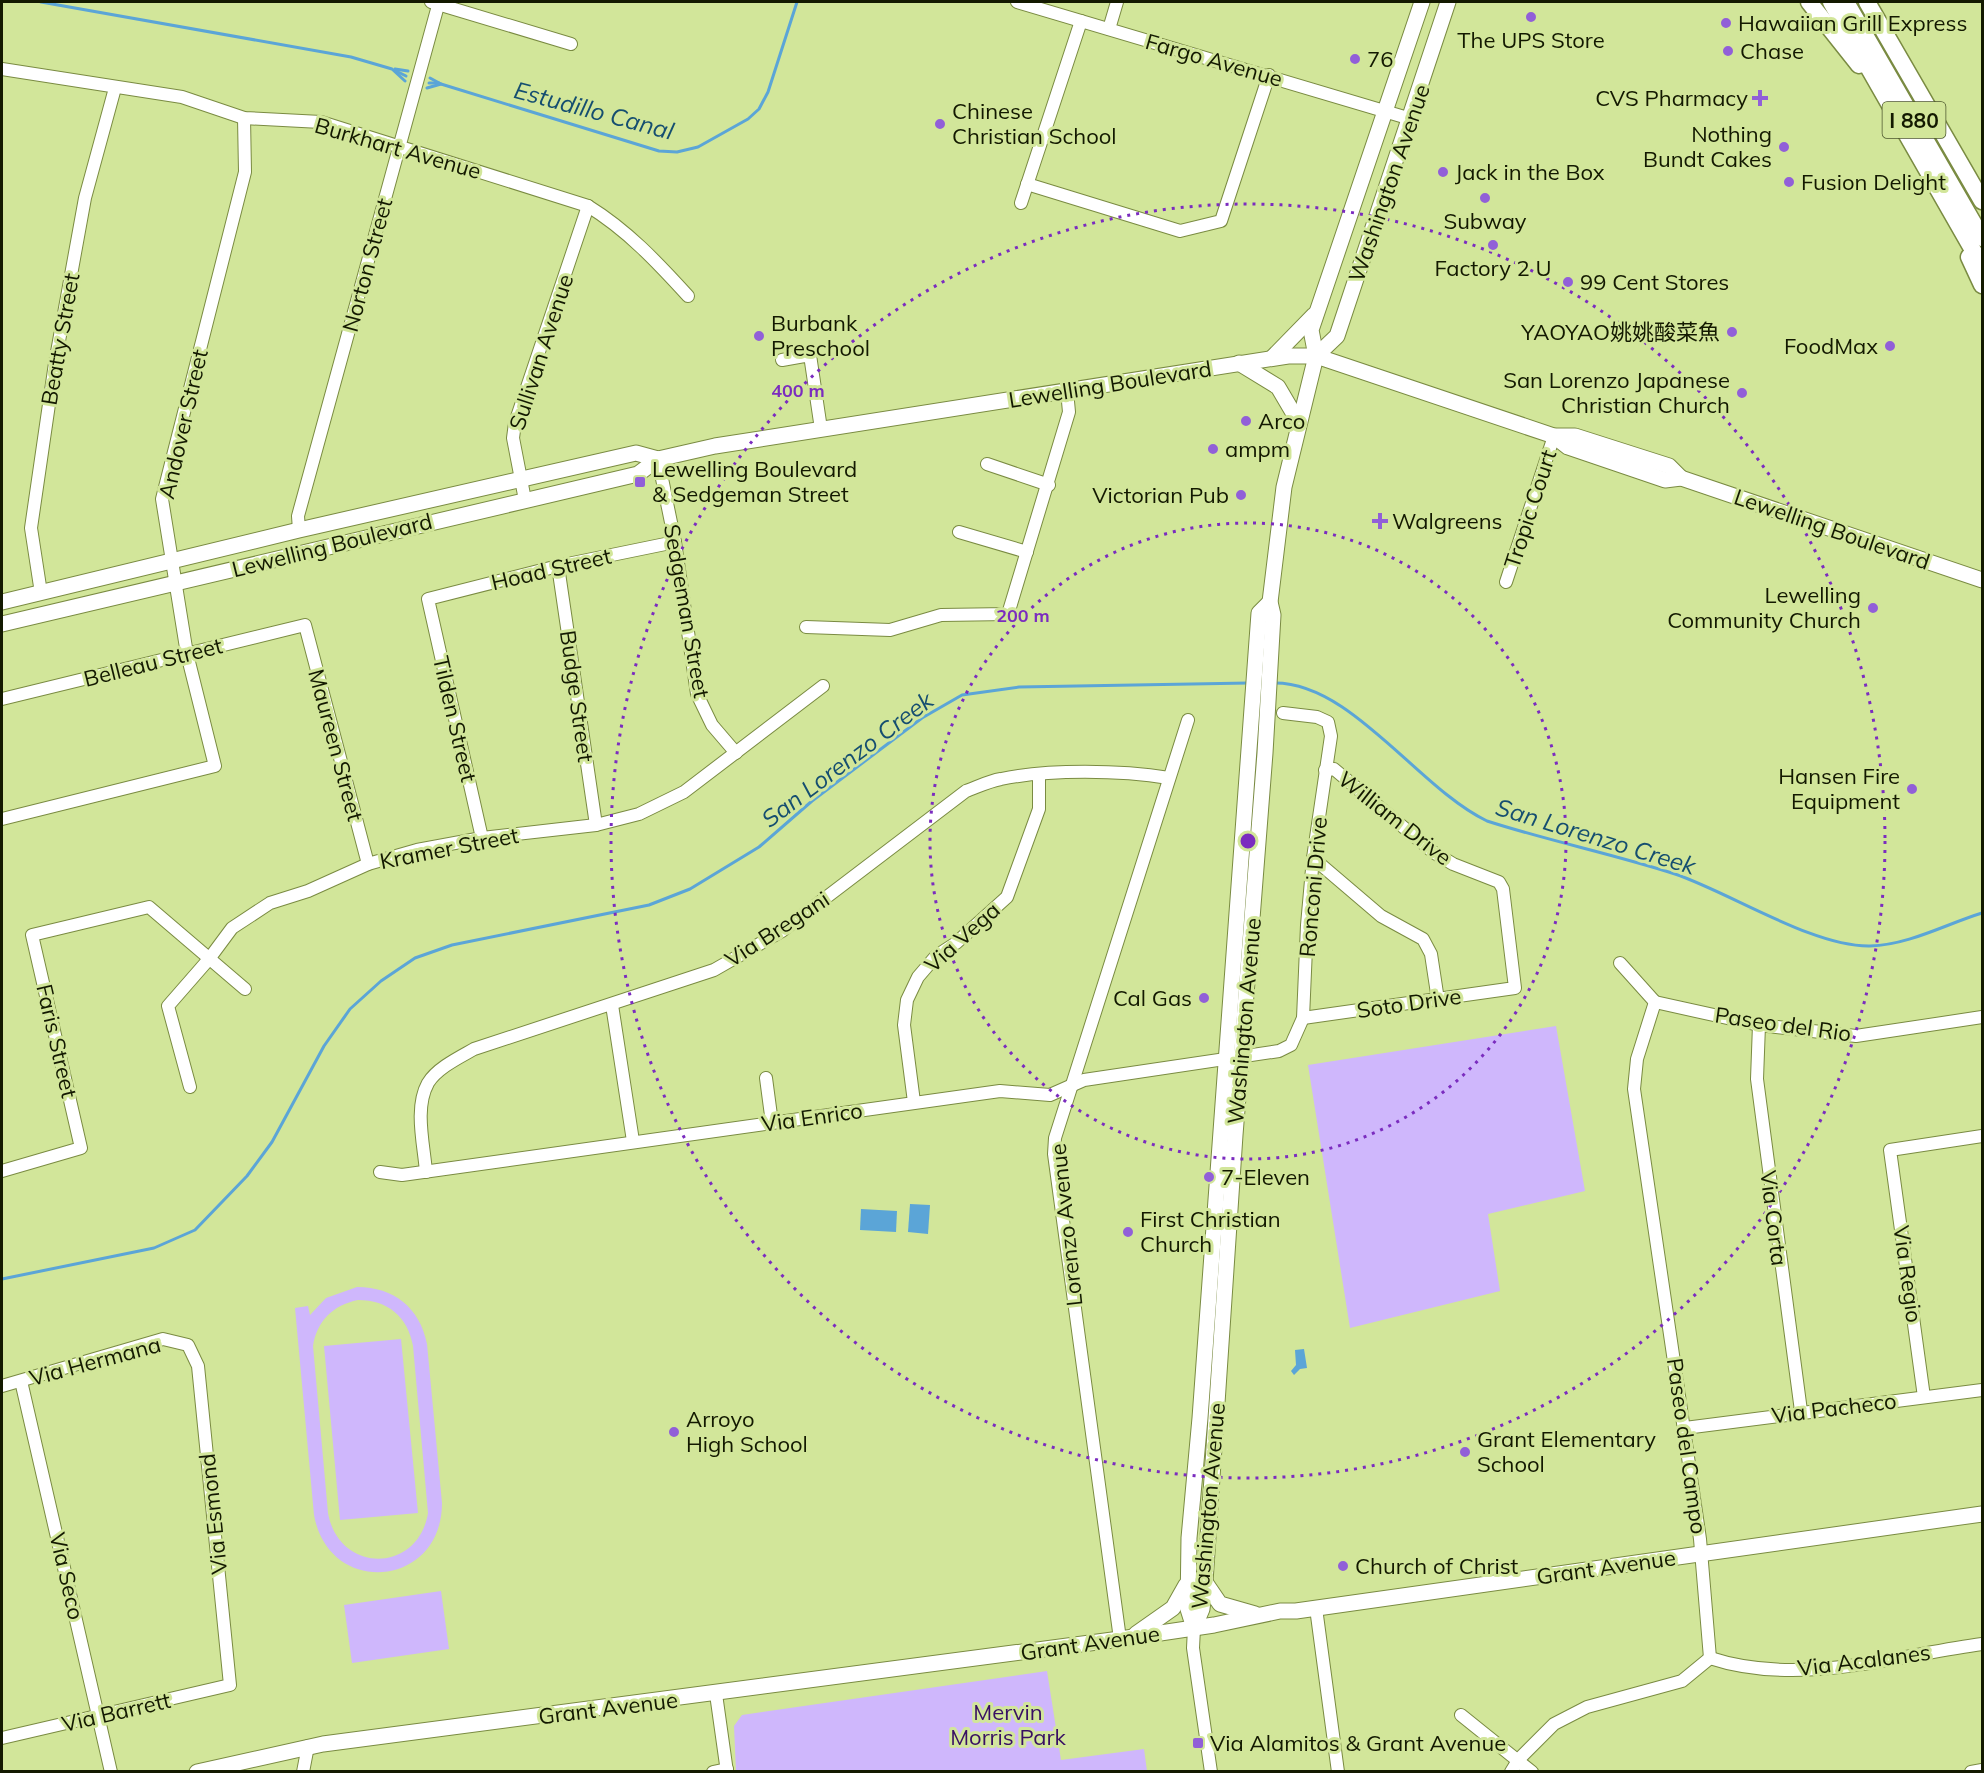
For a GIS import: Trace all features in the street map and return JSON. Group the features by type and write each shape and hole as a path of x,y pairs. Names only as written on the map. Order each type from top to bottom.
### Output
{"highway":[{"path":"1809,2 1841,45 1886,98"},
{"name":"I 880","path":"1831,2 1983,266"},
{"name":"I 880","path":"1846,2 1983,238"},
{"name":"I 880","path":"1868,2 1983,201"},
{"path":"1880,2 1916,86"},
{"path":"1939,191 1983,285"}],"main road":[{"name":"Washington Avenue","path":"1194,1628 1202,1609 1205,1582 1241,1057 1256,886 1262,663 1259,614 1270,602 1284,487 1298,421 1316,356 1311,330 1422,2"},
{"name":"Washington Avenue","path":"1316,356 1337,336 1449,2"},
{"path":"1272,358 1318,310"},
{"name":"Lewelling Boulevard","path":"2,624 641,473 658,459 716,446 1272,358 1316,356 1554,436 1568,447 1665,480 1681,478 1983,580"},
{"path":"1239,363 1278,387 1298,421"},
{"name":"Lewelling Boulevard","path":"2,602 171,563 299,530 636,453 658,459"},
{"path":"290,555 299,530"},
{"name":"Washington Avenue","path":"1194,1628 1188,1611 1189,1538 1200,1424 1225,1059 1260,699"},
{"name":"Grant Avenue","path":"197,1772 308,1746 1125,1639 1258,1615 1983,1514"},
{"path":"1125,1639 1173,1608 1189,1580"},
{"path":"1205,1582 1220,1604 1258,1615"}],"street":[{"path":"436,2 571,44"},
{"name":"Norton Street","path":"299,530 298,516 436,2"},
{"name":"Fargo Avenue","path":"1017,2 1411,119"},
{"path":"1109,28 1117,2"},
{"path":"1021,203 1081,21"},
{"name":"Burkhart Avenue","path":"2,69 182,97 244,118 321,122 588,206 613,221 652,256 688,296"},
{"path":"1027,184 1180,231 1221,221 1269,75"},
{"name":"Beatty Street","path":"41,592 31,528 55,363 85,198 116,88"},
{"name":"Andover Street","path":"2,819 215,766 187,654 162,499 245,172 244,118"},
{"name":"Sullivan Avenue","path":"525,500 513,438 515,423 588,206"},
{"path":"782,360 810,355 821,429"},
{"path":"806,627 890,630 941,615 1008,614 1049,485 1069,412 1067,391"},
{"name":"Tropic Court","path":"1506,582 1554,436"},
{"name":"Sedgeman Street","path":"658,459 675,542 698,694 712,725 736,753"},
{"path":"987,464 1049,485"},
{"path":"959,532 1027,552"},
{"name":"Hoad Street","path":"428,599 558,566 675,542"},
{"name":"Budge Street","path":"558,566 596,825"},
{"name":"Tilden Street","path":"428,599 482,838"},
{"name":"Belleau Street","path":"2,699 304,625"},
{"name":"Maureen Street","path":"304,625 368,864"},
{"name":"Kramer Street","path":"190,1087 168,1006 210,959 232,928 270,903 308,891 368,864 417,850 482,838 596,825 639,814 684,792 823,686"},
{"name":"Ronconi Drive","path":"1241,1057 1280,1051 1290,1046 1303,1018 1313,858 1325,770 1330,750 1328,722 1317,717 1283,714"},
{"name":"Lorenzo Avenue","path":"1125,1639 1054,1154 1055,1138 1188,720"},
{"name":"William Drive","path":"1325,770 1334,769 1433,852 1453,864 1498,882 1503,889 1515,987"},
{"name":"Via Bregani","path":"426,1172 421,1108 429,1082 450,1063 474,1049 714,970 782,931 966,791 1000,779 1040,774 1138,773 1169,778"},
{"name":"Via Vega","path":"914,1102 903,1026 907,1000 918,977 936,956 956,943 1007,897 1039,809 1040,774"},
{"path":"1313,858 1381,916 1424,939 1431,954 1438,1000"},
{"name":"Faris Street","path":"2,1171 81,1148 32,935 149,907 210,959"},
{"path":"210,959 245,989"},
{"path":"1620,963 1654,1002"},
{"name":"Soto Drive","path":"1303,1018 1515,987"},
{"name":"Paseo del Rio","path":"1654,1002 1759,1025 1856,1036 1983,1017"},
{"name":"Paseo del Campo","path":"1654,1002 1637,1059 1634,1089 1702,1554 1710,1658"},
{"path":"612,1005 633,1141"},
{"name":"Via Corta","path":"1759,1025 1757,1079 1773,1216 1801,1411"},
{"name":"Via Enrico","path":"380,1172 402,1175 426,1172 1000,1091 1050,1095 1084,1080 1241,1057"},
{"path":"766,1078 772,1123"},
{"name":"Via Regio","path":"1924,1397 1890,1150 1983,1136"},
{"name":"Via Hermana","path":"2,1386 163,1339 188,1345"},
{"name":"Via Esmond","path":"188,1345 198,1366 230,1685"},
{"name":"Via Seco","path":"21,1381 111,1772"},
{"name":"Via Pacheco","path":"1685,1428 1801,1411 1983,1390"},
{"path":"1316,1608 1338,1772"},
{"path":"1194,1628 1194,1648 1211,1772"},
{"name":"Via Acalanes","path":"1710,1658 1730,1665 1768,1670 1811,1671 1983,1644"},
{"path":"1511,1772 1519,1759 1554,1724 1587,1707 1682,1681 1710,1658"},
{"name":"Via Barrett","path":"2,1738 230,1685"},
{"path":"713,1772 727,1770 716,1694"},
{"path":"1461,1714 1533,1772"},
{"path":"303,1772 308,1746"},
{"path":"1971,1772 1983,1770"}],"green space":[{"path":"1556,1026 1585,1191 1488,1214 1500,1291 1350,1328 1308,1065"},
{"path":"357,1287 383,1291 394,1296 412,1310 424,1331 427,1344 442,1503 437,1531 424,1552 405,1566 384,1572 361,1570 340,1560 324,1542 314,1515 295,1308 308,1306 310,1315 326,1298","holes":["349,1302 379,1303 395,1312 407,1327 413,1346 428,1513 421,1533 410,1547 395,1556 378,1559 362,1556 347,1547 335,1533 328,1513 313,1346 322,1322 334,1310"]},
{"path":"401,1339 418,1513 340,1520 324,1346"},
{"path":"441,1591 449,1649 352,1663 344,1605"},
{"name":"Mervin Morris Park","path":"1047,1671 1061,1760 1144,1749 1147,1771 736,1771 734,1726 742,1715"}],"water":[{"path":"910,1204 930,1205 928,1234 908,1232"},
{"path":"861,1209 897,1211 896,1232 860,1230"},
{"path":"1304,1349 1307,1368 1300,1369 1294,1375 1291,1371 1296,1365 1295,1350"}],"waterway":[{"name":"Estudillo Canal","path":"41,2 351,57 392,69 405,81"},
{"name":"Estudillo Canal","path":"427,88 441,84 659,151 677,152 698,147 748,119 759,109 768,92 797,2"},
{"name":"Estudillo Canal","path":"395,69 408,71"},
{"name":"Estudillo Canal","path":"396,71 406,76"},
{"name":"Estudillo Canal","path":"430,78 441,84"},
{"name":"Estudillo Canal","path":"429,83 439,83"},
{"name":"San Lorenzo Creek","path":"2,1279 154,1248 195,1230 247,1176 272,1142 324,1046 350,1009 381,981 415,958 452,945 649,905 690,889 759,847 812,801 922,718 962,695 1019,687 1249,683"},
{"name":"San Lorenzo Creek","path":"1274,683 1302,687 1330,700 1384,739 1461,806 1487,821 1675,874 1772,918 1823,938 1848,944 1885,945 1913,938 1982,913"}],"place":[{"name":"The UPS Store","path":"1531,17"},
{"name":"Hawaiian Grill Express","path":"1726,23"},
{"name":"Chase","path":"1728,51"},
{"name":"76","path":"1355,59"},
{"name":"CVS Pharmacy","path":"1760,98"},
{"name":"Chinese Christian School","path":"940,124"},
{"name":"Nothing Bundt Cakes","path":"1784,147"},
{"name":"Jack in the Box","path":"1443,172"},
{"name":"Fusion Delight","path":"1789,182"},
{"name":"Subway","path":"1485,198"},
{"name":"Factory 2 U","path":"1493,245"},
{"name":"99 Cent Stores","path":"1568,282"},
{"name":"YAOYAO姚姚酸菜魚","path":"1732,332"},
{"name":"Burbank Preschool","path":"759,336"},
{"name":"FoodMax","path":"1890,346"},
{"name":"San Lorenzo Japanese Christian Church","path":"1742,393"},
{"name":"Arco","path":"1246,421"},
{"name":"ampm","path":"1213,449"},
{"name":"Lewelling Boulevard & Sedgeman Street","path":"640,482"},
{"name":"Victorian Pub","path":"1241,495"},
{"name":"Walgreens","path":"1380,521"},
{"name":"Lewelling Community Church","path":"1873,608"},
{"name":"Hansen Fire Equipment","path":"1912,789"},
{"name":"Cal Gas","path":"1204,998"},
{"name":"7-Eleven","path":"1209,1177"},
{"name":"First Christian Church","path":"1128,1232"},
{"name":"Arroyo High School","path":"674,1432"},
{"name":"Grant Elementary School","path":"1465,1452"},
{"name":"Church of Christ","path":"1343,1566"},
{"name":"Via Alamitos & Grant Avenue","path":"1198,1743"}]}
